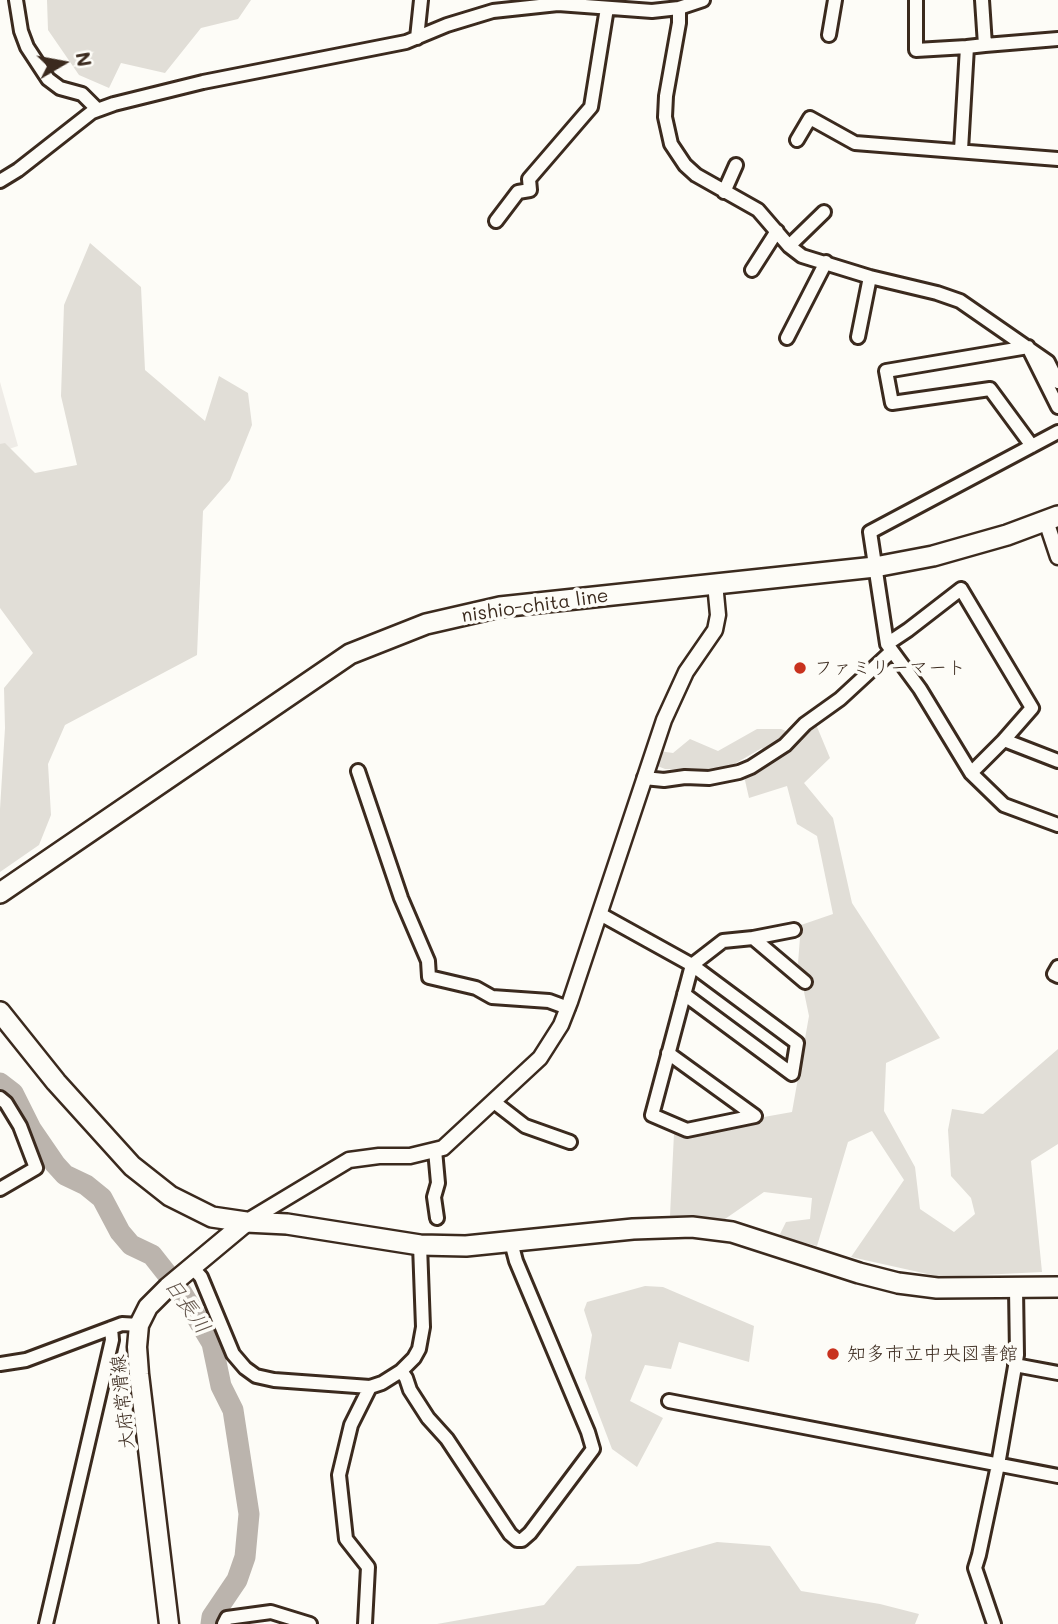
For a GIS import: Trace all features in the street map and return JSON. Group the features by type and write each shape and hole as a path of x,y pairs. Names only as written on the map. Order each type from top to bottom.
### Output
{"main road":[{"name":"nishio-chita line","path":"0,893 350,654 429,623 500,607 874,566 933,556 1052,519"},
{"path":"0,1012 92,1124 151,1183 170,1196 212,1217 287,1224 420,1245 467,1246 633,1229 691,1227 732,1232 898,1283 937,1288 1058,1287"},
{"path":"139,1325 148,1307 179,1277 246,1222"},
{"name":"大府常滑線","path":"139,1325 139,1374 169,1624"}],"street":[{"path":"16,0 21,31 41,70 60,88 87,97 97,110"},
{"path":"417,38 421,0"},
{"path":"0,181 97,110 114,104 203,82 371,50 417,38 493,10 558,4 652,11 679,8 703,0"},
{"path":"829,35 835,0"},
{"path":"916,0 916,50 1058,39"},
{"path":"982,0 985,45"},
{"path":"496,221 518,192 530,190 529,179 591,107 607,8"},
{"path":"679,8 665,117 671,144 685,165 724,192 758,210 789,246 802,256 960,301 1048,362 1058,382"},
{"path":"961,150 967,47"},
{"path":"797,140 810,118 855,143 1058,159"},
{"path":"724,192 736,164"},
{"path":"789,246 824,212"},
{"path":"752,270 777,232"},
{"path":"787,338 825,262"},
{"path":"858,337 870,277"},
{"path":"1028,347 1058,407"},
{"path":"1028,347 886,371 892,403 990,389 1032,446"},
{"path":"1058,432 870,533 889,647 920,690 971,773 1004,805 1058,825"},
{"path":"1052,519 1058,557"},
{"path":"246,1222 349,1160 410,1156 443,1148 540,1058 561,1025 568,1008 664,720 686,672 715,630 718,615 715,583"},
{"path":"644,778 709,778 751,767 785,745 805,724 840,699 889,647 961,589 1032,708 971,773"},
{"path":"1004,740 1058,761"},
{"path":"358,771 401,898 428,961 429,977 476,988 492,997 549,1001 568,1008"},
{"path":"600,914 692,965 797,1043 792,1074 684,994"},
{"path":"668,1053 755,1116 687,1130 652,1115 668,1053 692,965 723,941 794,930"},
{"path":"753,938 805,982"},
{"path":"1058,967 1054,974 1058,976"},
{"path":"0,1098 6,1102 20,1126 36,1168 0,1189"},
{"path":"494,1102 525,1126 570,1142"},
{"path":"435,1150 438,1184 434,1197 436,1217"},
{"path":"401,1371 428,1418 447,1439 510,1534 517,1540 522,1540 593,1448 589,1432 516,1261 511,1242"},
{"path":"179,1277 201,1277 233,1354 256,1376 274,1380 370,1387 401,1371 415,1357 422,1338 420,1245"},
{"path":"994,1624 975,1568 998,1465 1015,1365 1016,1289"},
{"path":"0,1364 26,1360 122,1324 139,1325"},
{"path":"46,1624 109,1352 111,1328"},
{"path":"1015,1365 1058,1373"},
{"path":"365,1624 368,1567 346,1539 339,1475 351,1425 370,1387"},
{"path":"669,1401 1058,1476"},
{"path":"224,1624 227,1618 271,1612 310,1624"}],"shaded area":[{"path":"47,0 251,0 238,19 201,28 165,73 121,63 109,88 79,75 48,30"},
{"path":"90,243 141,287 145,370 205,421 219,376 248,393 252,425 230,480 203,511 197,655 65,725 48,764 51,815 39,845 0,872 4,688 33,653 0,608 0,444 5,443 35,473 77,465 61,396 64,305"},
{"path":"0,382 18,446 0,452"},
{"path":"815,722 830,758 804,783 833,818 852,903 940,1038 886,1063 884,1111 915,1167 920,1209 954,1232 975,1214 971,1198 951,1176 948,1130 952,1109 983,1114 1058,1049 1058,1144 1031,1161 1042,1272 941,1277 851,1257 904,1180 872,1131 848,1142 817,1246 779,1236 786,1222 810,1219 812,1198 764,1192 725,1219 670,1216 674,1133 792,1112 809,1016 798,963 801,925 833,914 817,836 797,824 787,786 749,798 744,776 769,757 762,748 724,770 665,769 655,765 659,751 673,753 690,739 718,751 757,729 781,729 797,735"},
{"path":"645,1286 663,1287 754,1326 749,1362 679,1342 671,1369 645,1365 630,1401 663,1418 637,1467 612,1449 585,1378 592,1335 584,1310 587,1302"},
{"path":"717,1542 770,1546 801,1591 880,1604 919,1614 915,1624 437,1624 544,1605 577,1566 639,1564"}],"waterway":[{"name":"日長川","path":"0,1083 13,1093 31,1129 55,1164 65,1175 86,1185 102,1198 120,1232 131,1245 152,1255 182,1293 212,1343 221,1386 233,1410 249,1514 245,1557 237,1580 212,1617 211,1624"}],"place":[{"name":"ファミリーマート","path":"800,668"},
{"name":"知多市立中央図書館","path":"833,1354"}]}
